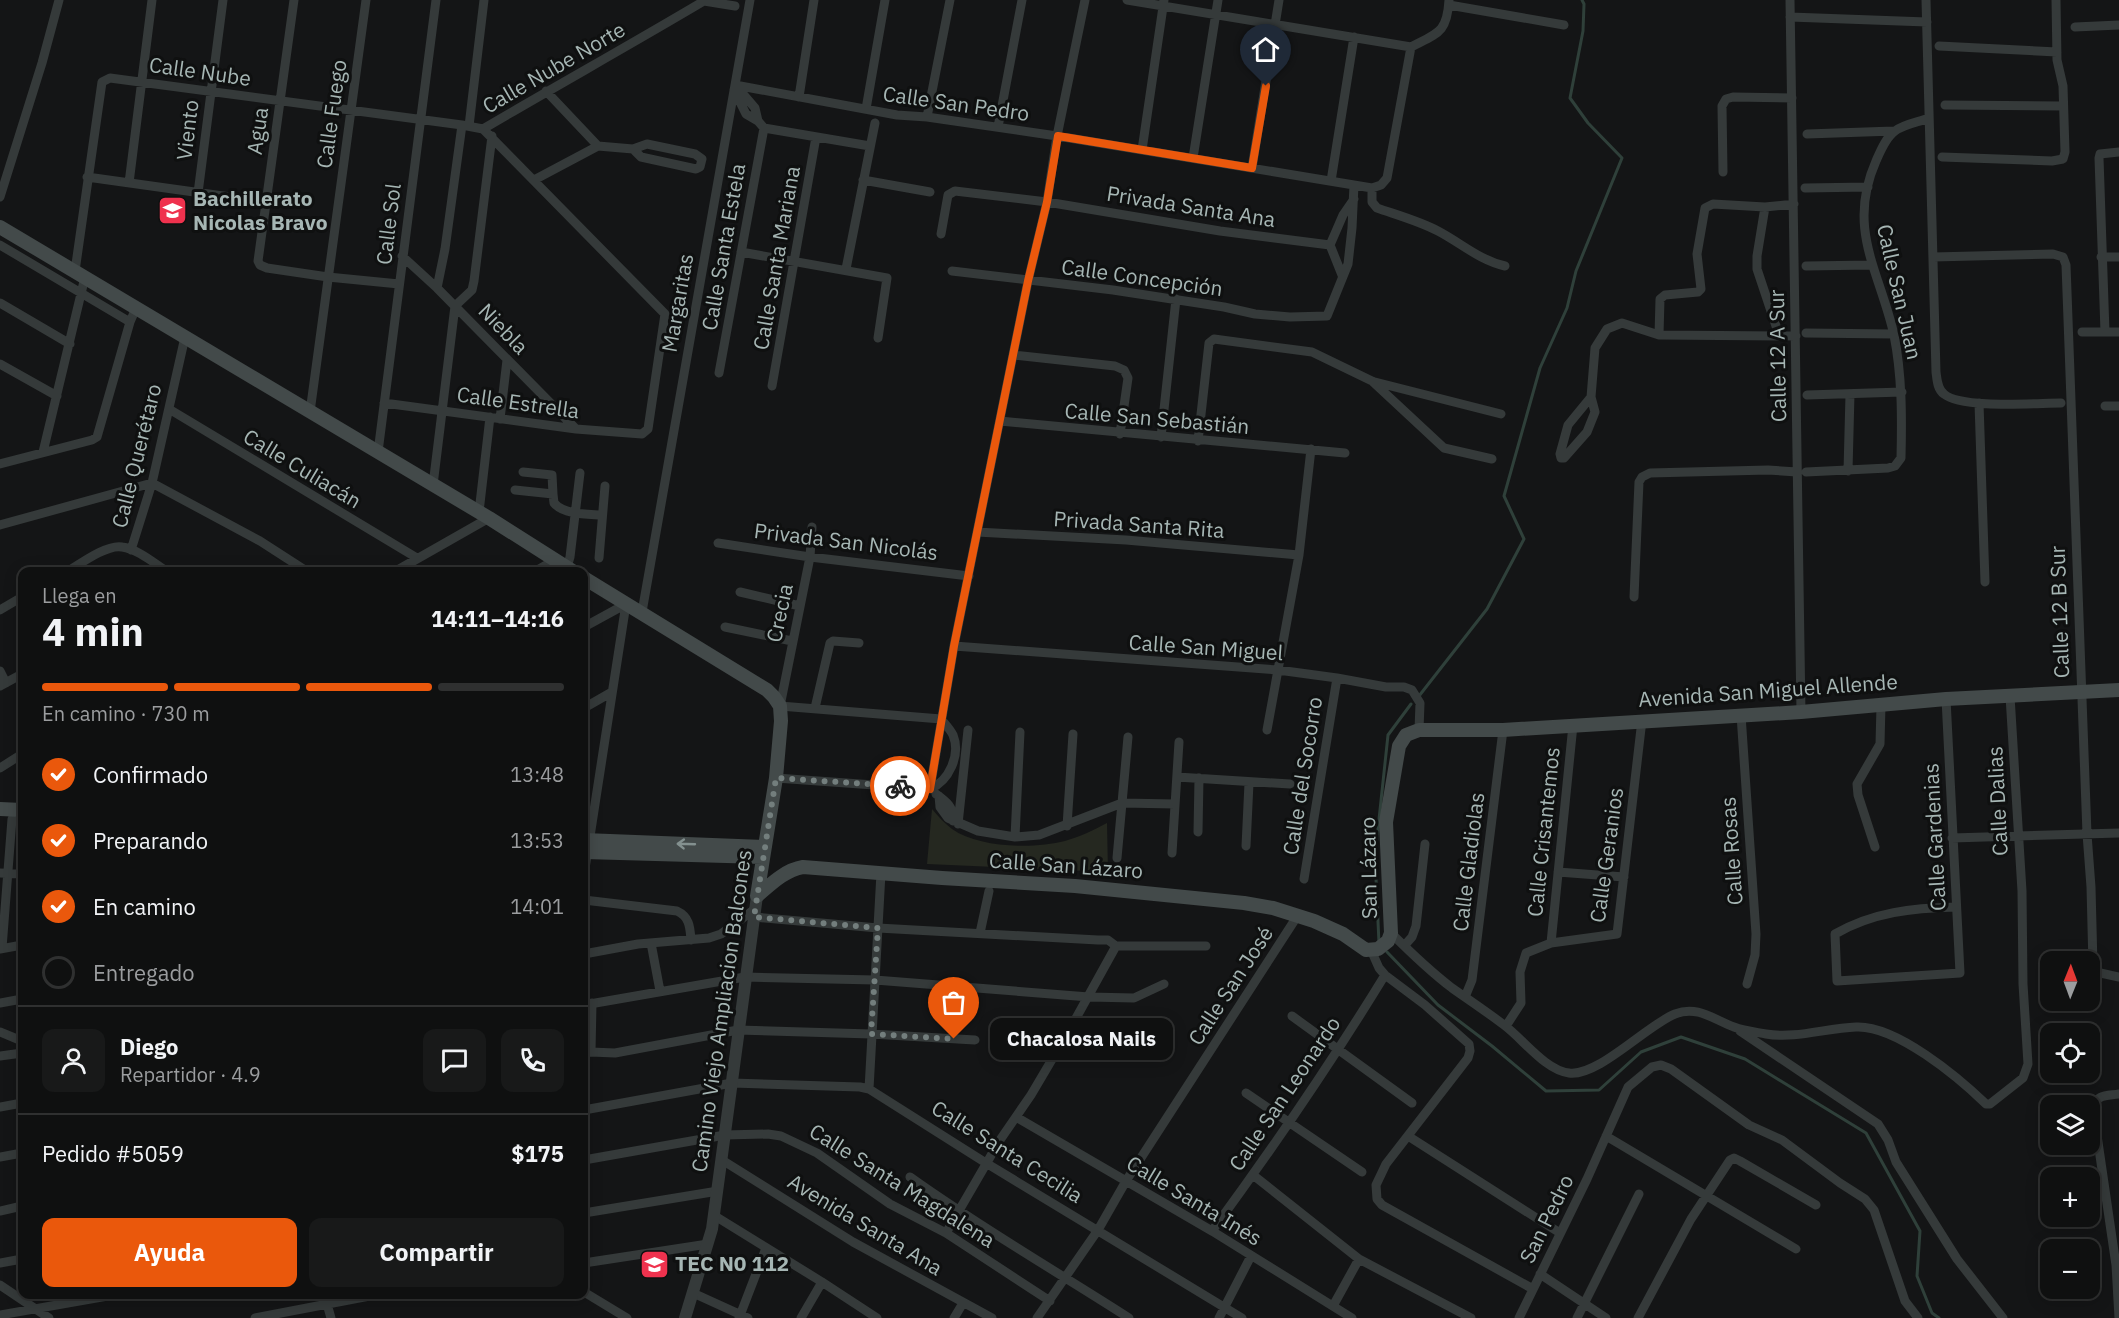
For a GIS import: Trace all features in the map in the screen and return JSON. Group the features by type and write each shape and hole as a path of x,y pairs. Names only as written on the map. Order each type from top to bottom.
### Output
{"main road":[{"path":"0,226 484,515 565,566"},
{"path":"588,580 766,690 780,706"},
{"name":"Avenida San Miguel Allende","path":"1419,730 1503,730 1801,711 1946,699 2119,690"},
{"name":"Camino Viejo Ampliacion Balcones","path":"755,907 776,778 781,721 780,706"},
{"name":"San Lázaro","path":"1381,944 1386,822 1399,746 1406,735 1419,730"},
{"path":"0,809 14,817"},
{"path":"588,846 764,852"},
{"name":"Calle San Lázaro","path":"755,907 773,882 794,868 820,868 1075,886 1232,902 1273,908 1298,915 1343,934 1361,948 1381,944"}],"street":[{"path":"0,197 42,63 58,0"},
{"path":"129,183 152,0"},
{"name":"Viento","path":"198,193 223,0"},
{"name":"Agua","path":"294,0 258,261 260,266 328,277"},
{"name":"Calle Fuego","path":"310,412 366,0"},
{"name":"Calle Sol","path":"378,452 436,0"},
{"path":"437,288 466,125 484,0"},
{"name":"Margaritas","path":"642,612 750,0"},
{"path":"799,97 814,0"},
{"path":"866,109 885,0"},
{"path":"927,117 950,0"},
{"path":"998,127 1022,0"},
{"path":"930,789 954,646 1028,281 1047,202 1085,0"},
{"path":"1127,0 1163,3 1276,25 1411,47 1439,33 1444,26 1449,2 1564,25"},
{"path":"1193,159 1218,0"},
{"path":"1252,168 1279,0"},
{"name":"Calle 12 A Sur","path":"1790,0 1796,336 1802,472 1801,711"},
{"path":"1926,0 1938,386 1944,394 1959,400 1979,403 2061,403"},
{"path":"1942,157 2052,161 2063,159 2065,152 2063,86 2057,66 2056,0"},
{"path":"704,1 735,6"},
{"name":"Calle Nube Norte","path":"483,129 704,1"},
{"path":"1142,150 1163,3"},
{"path":"1790,17 1927,22"},
{"path":"2075,27 2119,26"},
{"path":"1331,181 1354,38"},
{"path":"1938,46 2057,52"},
{"path":"1411,47 1387,178 1372,188 1371,202 1377,208 1437,230 1478,257 1504,266"},
{"name":"Calle Nube","path":"44,452 81,293 80,274 87,177 102,82 110,78 483,129"},
{"path":"735,88 755,108 761,124 816,137 870,146"},
{"name":"Calle San Pedro","path":"735,88 897,115 927,117 1058,136 1372,188"},
{"path":"546,91 598,146"},
{"path":"1723,172 1722,106 1726,99 1733,97 1792,98"},
{"path":"1945,105 2062,105"},
{"path":"1807,134 1894,131 1929,118"},
{"path":"846,269 874,123"},
{"name":"Calle Santa Estela","path":"719,373 761,124"},
{"path":"483,129 534,180 598,146 633,149 647,144 695,154 702,159 700,167 696,169 641,157 633,149"},
{"name":"Calle San Juan","path":"1848,471 1895,466 1901,458 1902,392 1893,334 1871,265 1864,224 1868,187 1874,166 1882,147 1894,131"},
{"path":"433,485 455,306 472,290 474,281 492,136"},
{"name":"Calle Santa Mariana","path":"772,386 816,137"},
{"path":"2105,332 2101,257 2100,154 2119,152"},
{"path":"87,177 266,202"},
{"name":"Calle Estrella","path":"384,403 576,429 646,433 665,314 534,180"},
{"path":"863,180 930,192"},
{"path":"1342,275 1348,264 1355,197 1354,185"},
{"path":"1805,188 1868,187"},
{"name":"Privada Santa Ana","path":"941,234 948,195 951,192 1047,202 1220,231 1330,245"},
{"path":"1342,275 1330,245 1343,216 1355,197"},
{"path":"1659,335 1660,299 1665,296 1698,292 1701,289 1697,254 1706,208 1713,204 1765,207 1794,204"},
{"path":"1765,207 1757,269 1779,335"},
{"path":"1330,245 1352,228"},
{"path":"0,245 130,322"},
{"path":"741,252 887,278 878,338"},
{"name":"Calle 12 B Sur","path":"1933,257 2053,254 2063,257 2066,265 2093,966 2096,972 2119,977"},
{"name":"Niebla","path":"402,256 437,288 576,429"},
{"path":"2101,257 2119,257"},
{"path":"1806,266 1871,265"},
{"name":"Calle Concepción","path":"952,272 1113,290 1255,314 1290,317 1327,316 1342,275"},
{"path":"328,277 399,284"},
{"path":"1161,437 1176,299"},
{"path":"0,303 70,344"},
{"path":"0,464 97,437 136,308"},
{"path":"1591,397 1568,425 1560,454 1561,458 1564,458 1587,432 1595,412 1591,397 1596,348 1607,329 1622,323 1659,335 1796,336"},
{"path":"2082,332 2119,332"},
{"path":"1806,333 1893,334"},
{"name":"Calle Querétaro","path":"76,567 112,547 131,550 152,483 185,337"},
{"path":"1198,441 1209,343 1214,339 1311,352 1372,381 1502,414"},
{"path":"1013,355 1115,366 1124,370 1128,378 1120,434"},
{"path":"500,419 507,360"},
{"path":"0,364 57,396"},
{"path":"1372,381 1444,448 1492,459"},
{"path":"1807,394 1902,392"},
{"path":"1634,597 1639,482 1642,477 1650,473 1768,470 1848,471 1850,394"},
{"path":"1979,403 1985,582"},
{"path":"2105,406 2119,406"},
{"name":"Calle Culiacán","path":"169,409 417,558"},
{"path":"402,567 484,515 490,417"},
{"name":"Calle San Sebastián","path":"1000,421 1120,434 1345,453"},
{"path":"1267,730 1299,555 1311,449"},
{"path":"523,472 552,475 554,503 557,507 574,512 602,515"},
{"path":"565,566 570,557 580,473"},
{"path":"0,527 152,483 260,542 300,567"},
{"path":"599,558 605,486"},
{"path":"515,490 553,494"},
{"name":"Crecia","path":"780,706 810,557 812,527"},
{"name":"Privada Santa Rita","path":"977,532 1126,540 1299,555"},
{"name":"Privada San Nicolás","path":"718,543 810,557 969,576"},
{"path":"131,550 160,567"},
{"path":"740,592 800,606"},
{"path":"0,610 18,599"},
{"path":"588,625 626,604"},
{"path":"588,834 626,604"},
{"path":"725,627 792,641"},
{"path":"815,708 830,643 833,641 860,643"},
{"name":"Calle San Miguel","path":"954,646 1278,670 1386,687 1404,687 1412,690 1420,703 1419,730"},
{"path":"0,671 3,685 18,676"},
{"name":"Calle del Socorro","path":"1304,879 1336,678"},
{"path":"588,706 612,692"},
{"name":"Calle Dalias","path":"1736,1028 1768,1035 1787,1036 1872,1027 1885,1031 1910,1045 1968,1086 1986,1104 1994,1103 2023,1078 2028,1064 2023,984 2022,903 2010,696"},
{"name":"Calle Gardenias","path":"1946,699 1960,973 1837,981 1835,934 1853,923 1888,913 1909,909 1956,908"},
{"path":"1875,847 1858,795 1857,784 1880,744 1881,705"},
{"path":"780,706 941,719"},
{"name":"Calle Rosas","path":"1741,715 1756,934 1755,956 1747,984"},
{"path":"930,789 943,781 948,774 954,752 952,735 941,719"},
{"name":"Calle Geranios","path":"1506,1026 1521,1003 1520,972 1526,953 1551,943 1617,934 1642,720"},
{"name":"Calle Crisantemos","path":"1551,943 1573,725"},
{"path":"956,822 968,730"},
{"name":"Calle Gladiolas","path":"1466,997 1472,980 1503,730"},
{"path":"1015,837 1020,732"},
{"path":"1067,826 1073,734"},
{"path":"1117,858 1128,737"},
{"path":"1172,853 1179,742"},
{"path":"0,768 18,757"},
{"path":"1177,777 1290,784"},
{"path":"776,778 930,789 947,802 954,812 956,822"},
{"path":"1198,832 1199,778"},
{"path":"1246,846 1249,783"},
{"path":"956,822 978,831 1015,837 1039,835 1122,803 1176,804"},
{"path":"14,817 3,873 1,949 18,946"},
{"path":"1952,838 2119,833"},
{"path":"1404,946 1412,937 1416,926 1425,844"},
{"path":"1558,872 1624,877"},
{"path":"3,873 18,874"},
{"path":"869,1089 881,873"},
{"path":"980,933 989,891"},
{"path":"588,900 677,911 690,924 691,940"},
{"path":"588,953 721,934 755,907 878,928 1108,940 1116,946 1206,946"},
{"name":"Camino Viejo Ampliacion Balcones","path":"685,1318 708,1245 714,1216 755,907"},
{"name":"Calle San José","path":"1037,1318 1098,1230 1126,1181 1298,915"},
{"path":"651,943 660,991"},
{"path":"1533,1289 1382,1205 1377,1199 1376,1185 1386,1164 1468,1058 1470,1050 1469,1044 1461,1036 1379,968 1381,944 1404,946 1450,986 1506,1026 1557,1070 1569,1073 1580,1073 1596,1065 1672,1015 1682,1012 1695,1010 1736,1028 1878,1124 1888,1140 1896,1162 1957,1259 2002,1318"},
{"path":"946,1233 986,1162 1031,1095 1089,997 1116,946"},
{"name":"Calle San Leonardo","path":"1212,1231 1253,1176 1338,1051 1385,975"},
{"path":"588,1004 745,977 874,980 1089,997 1134,998 1164,984"},
{"path":"0,1003 18,1000"},
{"path":"1292,1016 1412,1103"},
{"path":"588,1053 615,1053 738,1030 975,1040"},
{"path":"0,1032 18,1039"},
{"path":"0,1056 18,1054"},
{"name":"San Pedro","path":"1520,1318 1628,1087 1652,1066 1661,1065 1671,1069 1749,1125 1782,1140 1864,1199 1874,1210 1905,1301 1918,1318"},
{"name":"Calle Santa Cecilia","path":"588,1109 732,1083 869,1089 1242,1318"},
{"path":"1246,1093 1362,1172"},
{"path":"2119,1094 2102,1096 2094,1102 2092,1108 2117,1264 2119,1318"},
{"path":"0,1107 18,1103"},
{"name":"Calle Santa Inés","path":"1016,1117 1212,1231 1352,1318"},
{"name":"Calle Santa Magdalena","path":"588,1159 725,1135 768,1134 792,1139 845,1170 890,1204 946,1233 1050,1301"},
{"path":"1408,1136 1560,1233"},
{"path":"1606,1136 1796,1249"},
{"path":"0,1157 18,1154"},
{"path":"1638,1318 1691,1219 1730,1160 1734,1158 1816,1205"},
{"name":"Avenida Santa Ana","path":"722,1160 853,1242 992,1318"},
{"path":"1253,1176 1359,1259 1471,1318"},
{"path":"910,1177 958,1212 1067,1277 1129,1318"},
{"path":"588,1212 718,1191"},
{"path":"1577,1318 1638,1194"},
{"path":"0,1211 18,1207"},
{"path":"714,1216 877,1318"},
{"path":"588,1262 708,1245"},
{"path":"693,1293 743,1317 766,1248"},
{"path":"1219,1318 1251,1257"},
{"path":"1333,1306 1359,1259"},
{"path":"0,1263 18,1260"},
{"path":"1540,1274 1606,1318"},
{"path":"801,1318 822,1282"},
{"path":"0,1285 18,1297"},
{"path":"588,1294 627,1318"},
{"path":"21,1299 49,1318"},
{"path":"0,1315 91,1299"},
{"path":"255,1318 354,1299"},
{"path":"954,1318 963,1303"},
{"path":"327,1304 331,1318"}],"shaded area":[{"path":"932,809 949,827 963,835 1007,845 1052,844 1086,833 1107,823 1108,872 927,864"}],"waterway":[{"path":"1419,696 1487,609 1524,539 1504,496 1540,368 1567,308 1576,271 1622,158 1588,123 1570,98 1583,31 1584,4 1582,0"},
{"path":"1379,943 1375,857 1388,735 1411,704"},
{"path":"1387,952 1438,1005 1546,1091 1599,1090 1641,1052 1681,1037 1745,1059 1866,1133 1920,1231 1917,1276 1932,1313 1939,1318"}],"way so far":[{"path":"900,786 776,778 754,917 878,928 871,1034 954,1039"}],"place":[{"name":"Bachillerato Nicolas Bravo","path":"172,211"},
{"name":"Chacalosa Nails","path":"954,1039"},
{"name":"TEC N0 112","path":"654,1264"}],"route":[{"path":"900,786 930,789 954,646 1028,281 1047,202 1058,136 1252,168 1266,86"}]}
